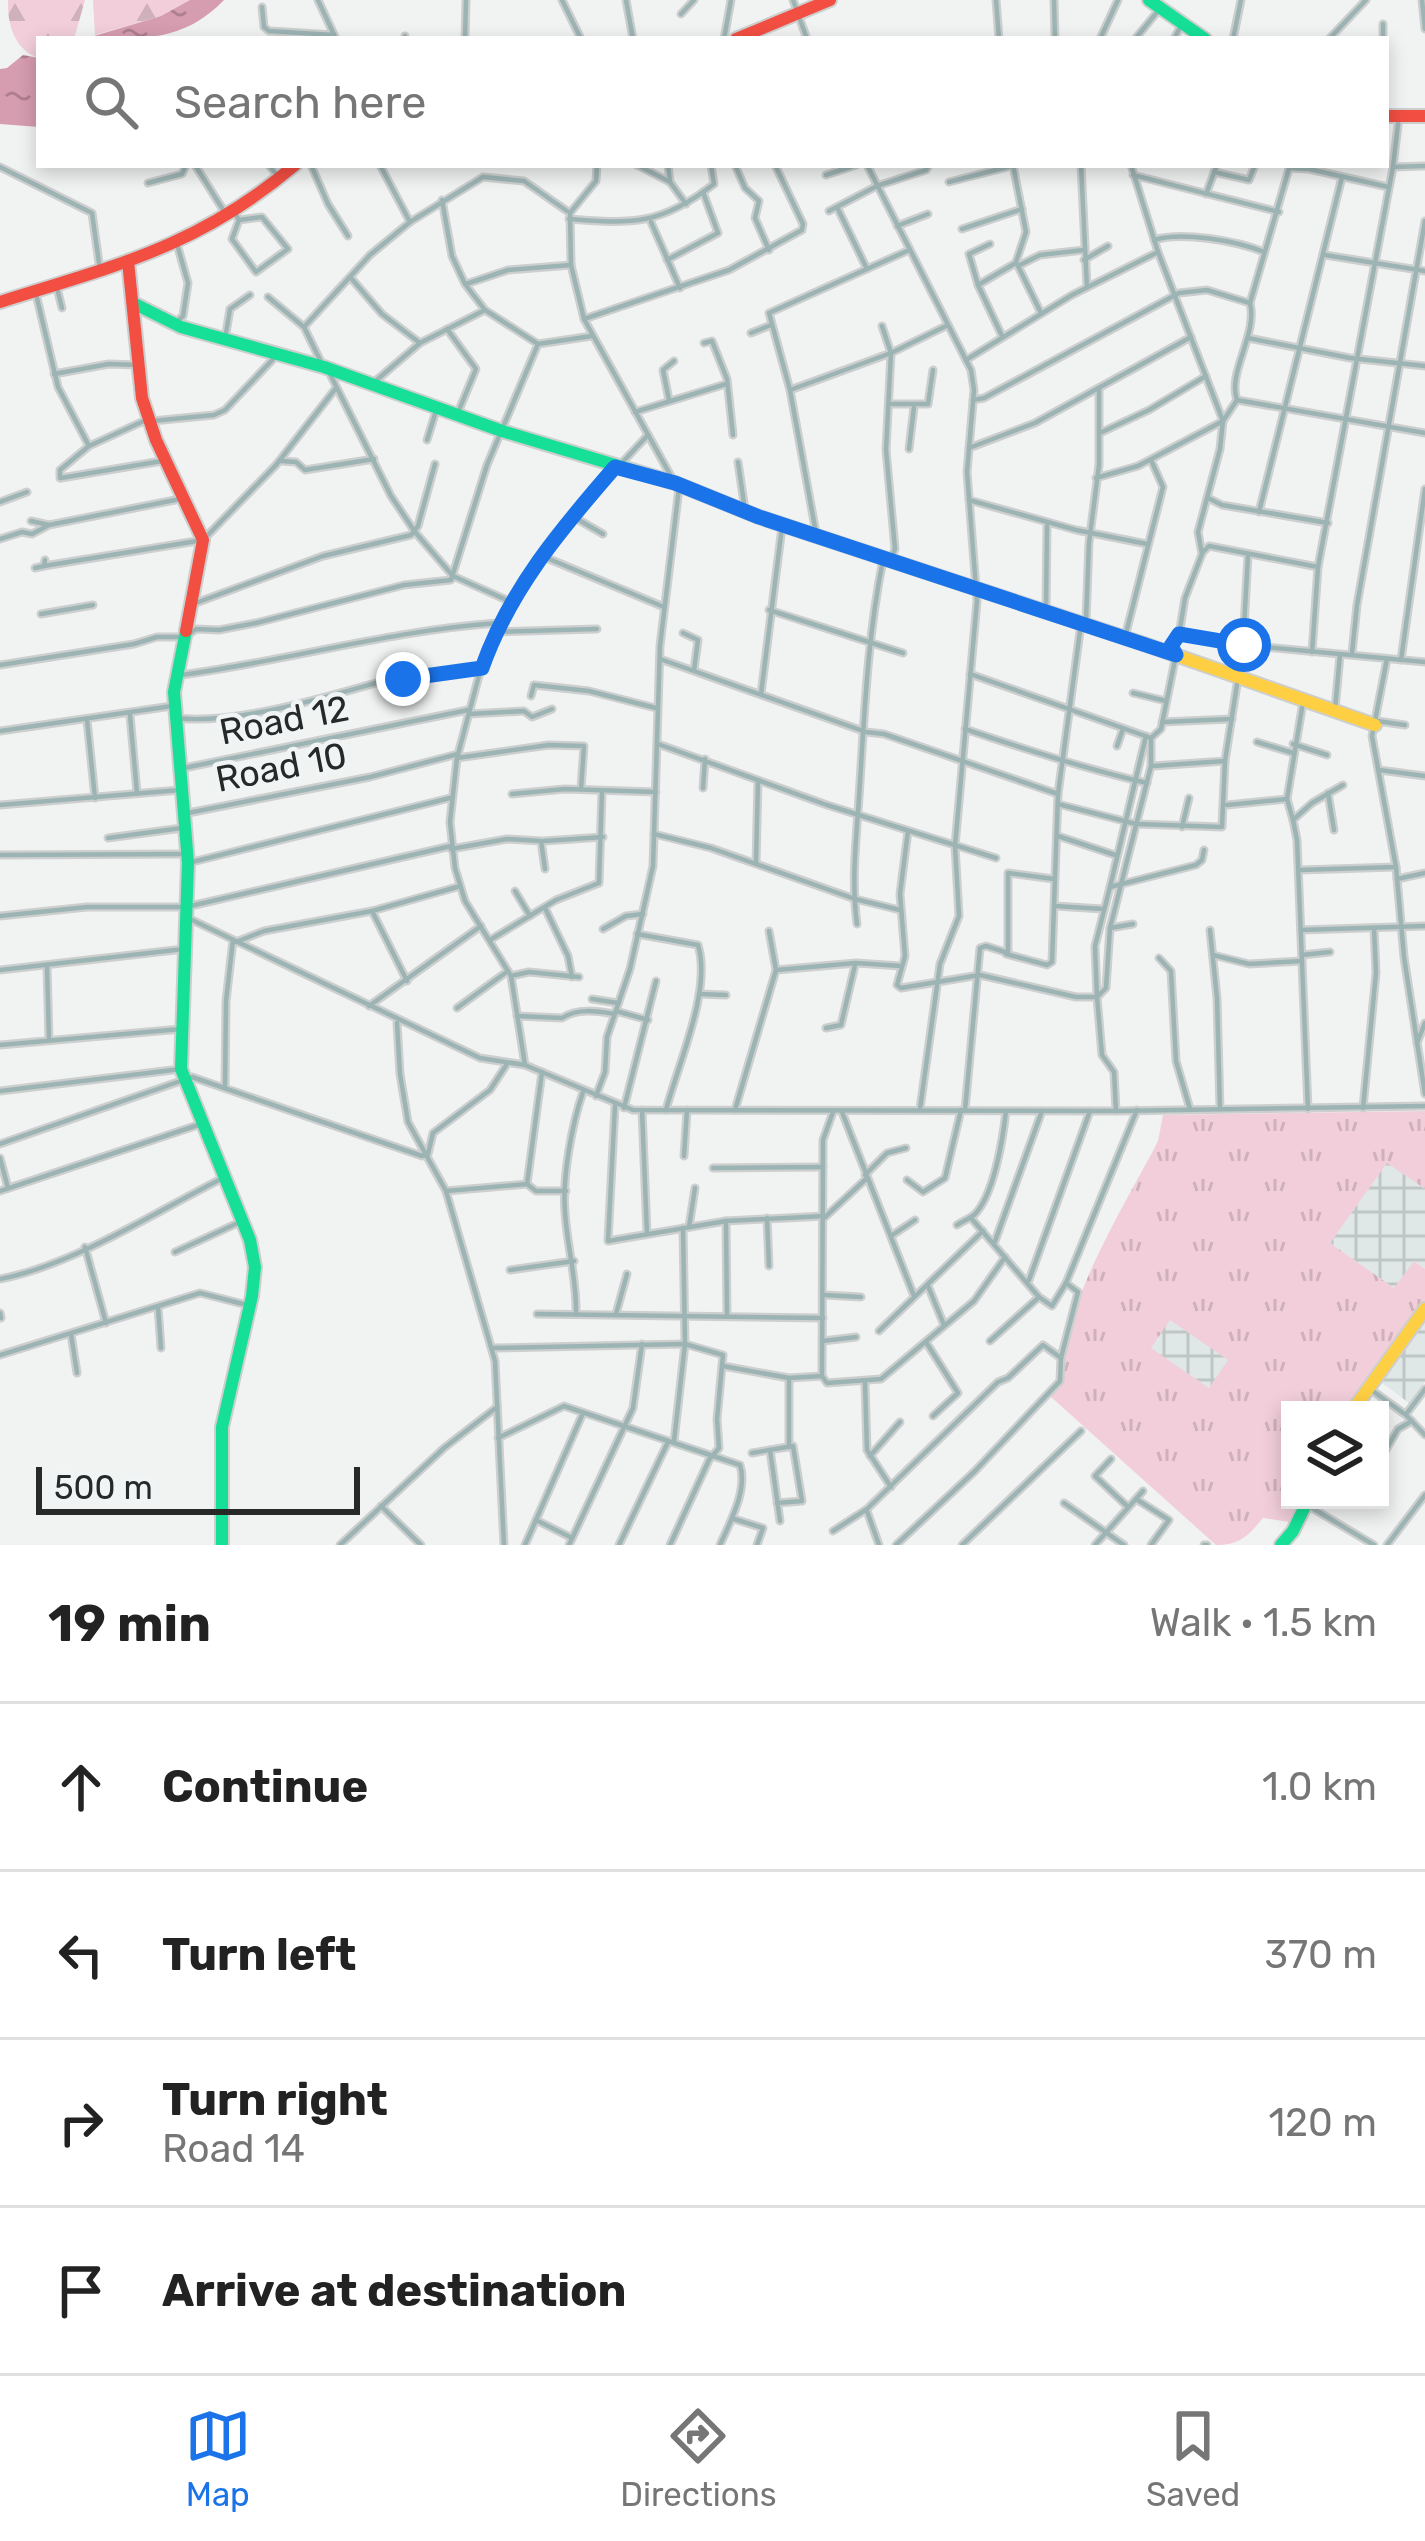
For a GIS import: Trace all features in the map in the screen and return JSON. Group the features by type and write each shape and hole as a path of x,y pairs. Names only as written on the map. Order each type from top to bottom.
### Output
{"street":[{"path":"318,0 335,36"},
{"path":"466,0 466,36"},
{"path":"562,0 579,36"},
{"path":"626,0 632,36"},
{"path":"681,14 694,0"},
{"path":"725,36 731,0"},
{"path":"742,36 795,7 830,0"},
{"path":"996,0 999,36"},
{"path":"1054,0 1055,36"},
{"path":"1101,36 1118,0"},
{"path":"1234,36 1241,0"},
{"path":"1332,36 1366,0"},
{"path":"1422,0 1425,29"},
{"path":"1137,36 1155,4 1201,36"},
{"path":"262,7 263,27 279,36"},
{"path":"795,7 806,36"},
{"path":"1176,36 1183,22"},
{"path":"1382,36 1383,24"},
{"path":"1312,652 1318,567 1393,167 1392,116 1425,116"},
{"path":"1393,167 1425,166"},
{"path":"0,167 92,213 100,270"},
{"path":"148,183 182,174 185,168"},
{"path":"197,168 234,216 232,239 256,272 288,249 262,217 234,216"},
{"path":"271,168 279,178"},
{"path":"0,302 128,261 234,216 291,168"},
{"path":"312,168 348,236"},
{"path":"382,168 410,222"},
{"path":"596,1096 605,1072 606,1042 643,914 654,834 659,659 677,484 584,319 571,265 570,216 596,181 597,168"},
{"path":"643,168 670,182 686,204"},
{"path":"668,168 670,182"},
{"path":"304,327 410,222 488,176 532,185 570,216 595,223 650,221 703,192 715,181 712,168"},
{"path":"736,168 745,188 759,201 755,218 769,250"},
{"path":"584,319 680,288 769,250 803,228 776,168"},
{"path":"826,175 847,168"},
{"path":"868,168 973,378 969,500 976,611 960,761 955,846 958,916 940,964 920,1109"},
{"path":"829,211 925,168"},
{"path":"949,182 1003,168"},
{"path":"1015,168 1027,232 1017,264 1041,314"},
{"path":"1081,168 1087,287"},
{"path":"1132,168 1158,252 1223,422"},
{"path":"1206,194 1215,168 1250,180 1254,168"},
{"path":"1237,400 1233,388 1252,314 1250,303 1291,168"},
{"path":"1301,168 1388,187"},
{"path":"1133,175 1279,212"},
{"path":"1259,512 1342,177"},
{"path":"667,260 718,233 703,192"},
{"path":"442,200 452,256 485,310 538,344 592,336"},
{"path":"837,207 867,269"},
{"path":"962,229 1022,209"},
{"path":"897,226 928,214"},
{"path":"650,221 680,288"},
{"path":"1352,654 1357,605 1421,270 1425,221"},
{"path":"1154,240 1176,234 1264,252"},
{"path":"175,323 183,316 188,288 177,242"},
{"path":"990,244 969,254 1003,336"},
{"path":"1084,260 1108,246"},
{"path":"816,533 790,390 769,313 909,250"},
{"path":"978,285 1040,255 1084,250"},
{"path":"966,360 1087,287 1158,252"},
{"path":"1325,255 1421,270"},
{"path":"128,261 142,398 156,440 203,540 175,676 187,858 183,1075 242,1221 255,1267 222,1427 222,1545"},
{"path":"465,284 508,270 571,265"},
{"path":"351,278 382,314 421,344"},
{"path":"56,284 62,308"},
{"path":"35,290 54,374 89,446"},
{"path":"973,400 1174,295 1207,290 1250,303"},
{"path":"224,339 230,309 250,295"},
{"path":"268,297 304,327 391,496 415,532 453,576 511,602"},
{"path":"136,304 175,323 677,484 1238,678 1376,723 1405,725"},
{"path":"372,384 421,344 485,310"},
{"path":"751,333 771,325"},
{"path":"790,390 891,353 948,325"},
{"path":"882,326 891,353 886,465 895,549 892,556 883,558"},
{"path":"447,329 476,369 457,415"},
{"path":"969,448 1035,423 1191,337"},
{"path":"1247,338 1425,366"},
{"path":"704,343 712,341 726,384 733,435"},
{"path":"0,665 157,637 183,639 196,629 219,630 404,585 448,582 487,465 538,344"},
{"path":"168,460 60,478 60,470 89,446 151,420 224,410 277,354"},
{"path":"670,400 663,370 674,361"},
{"path":"54,374 140,364"},
{"path":"889,404 928,404 932,370"},
{"path":"1098,434 1206,376"},
{"path":"635,412 726,384"},
{"path":"35,568 203,540 279,461 336,388"},
{"path":"907,1180 923,1192 945,1178 963,1110 981,946 1052,962 1058,794 1083,625 1100,388"},
{"path":"1237,400 1425,433"},
{"path":"1202,554 1198,532 1223,422 1237,400"},
{"path":"909,449 914,405"},
{"path":"428,440 437,406"},
{"path":"1096,478 1151,460 1223,422"},
{"path":"525,1065 510,974 459,886 451,847 450,798 458,756 482,668 511,602 572,517 648,435"},
{"path":"279,461 296,462 305,470 374,460"},
{"path":"1125,637 1162,487 1151,460"},
{"path":"738,462 745,510"},
{"path":"415,532 435,464"},
{"path":"1401,660 1425,489"},
{"path":"0,502 27,492"},
{"path":"0,539 186,498"},
{"path":"1208,498 1222,506 1328,523"},
{"path":"969,500 1047,523 1147,544"},
{"path":"572,517 603,533"},
{"path":"31,521 47,526"},
{"path":"1046,610 1047,523"},
{"path":"761,694 782,524"},
{"path":"46,538 47,526"},
{"path":"193,604 323,556 415,532"},
{"path":"1117,1111 1114,1072 1102,1055 1095,946 1148,737 1162,722 1176,655 1171,646 1179,634 1185,598 1209,546 1318,567"},
{"path":"541,555 664,607"},
{"path":"1244,645 1248,555"},
{"path":"857,924 853,854 870,644 883,558"},
{"path":"40,614 93,604"},
{"path":"769,610 904,653"},
{"path":"175,676 432,629 499,623"},
{"path":"495,632 597,629"},
{"path":"683,632 698,640 694,670"},
{"path":"1179,634 1425,662"},
{"path":"1335,709 1340,652"},
{"path":"659,659 866,733 884,734 1058,794"},
{"path":"1388,659 1372,736 1396,867 1425,1094"},
{"path":"0,731 130,713 176,712 214,718 375,683 482,668"},
{"path":"970,674 1148,737"},
{"path":"1058,804 1136,824 1222,827 1225,761 1238,678"},
{"path":"531,696 534,685 562,686 656,708"},
{"path":"1133,693 1166,700"},
{"path":"1304,699 1287,799 1298,870 1308,1109"},
{"name":"Road 12","path":"179,769 469,712 524,711 532,717 552,709"},
{"path":"130,713 137,793"},
{"path":"1162,722 1232,718"},
{"path":"87,719 94,798"},
{"path":"1117,746 1124,727"},
{"path":"965,728 1147,783"},
{"path":"908,831 901,910 905,950 899,988 980,975 1076,997 1096,997 1106,988 1110,928 1151,766 1148,737"},
{"path":"1256,742 1293,753"},
{"path":"658,744 996,858"},
{"path":"1293,744 1328,755"},
{"name":"Road 10","path":"108,838 458,756 550,745 584,746 581,789"},
{"path":"703,788 705,759"},
{"path":"1151,766 1225,761"},
{"path":"1379,770 1425,776"},
{"path":"756,863 758,781"},
{"path":"1293,820 1343,785"},
{"path":"512,794 581,789 656,792"},
{"path":"0,805 181,790"},
{"path":"490,940 571,892 599,883 602,791"},
{"path":"1328,793 1334,830"},
{"path":"0,855 187,858 450,798"},
{"path":"1182,827 1190,798"},
{"path":"1226,806 1287,799"},
{"path":"654,834 901,910"},
{"path":"1056,836 1115,855"},
{"path":"0,916 87,908 186,912 451,847 507,839 602,839"},
{"path":"541,841 545,869"},
{"path":"1110,887 1196,866 1204,850"},
{"path":"1298,870 1396,867"},
{"path":"1006,955 1008,873 1054,879"},
{"path":"1397,879 1425,873"},
{"path":"235,941 459,886"},
{"path":"515,891 530,916"},
{"path":"1054,906 1103,909"},
{"path":"457,1008 510,974 575,977 545,908"},
{"path":"372,911 407,981"},
{"path":"186,912 235,941 480,1058 525,1065 624,1108 833,1112 1425,1106"},
{"path":"603,929 626,916 643,914"},
{"path":"1110,928 1133,925"},
{"path":"369,1006 481,926"},
{"path":"1300,930 1425,926"},
{"path":"1363,1108 1376,973 1373,928"},
{"path":"1210,930 1220,1109"},
{"path":"735,1110 776,970 769,931"},
{"path":"637,934 698,945 703,979 666,1110"},
{"path":"225,1088 226,1000 235,941"},
{"path":"0,970 184,949"},
{"path":"1212,955 1249,964 1330,952"},
{"path":"1159,958 1171,971 1176,1061 1190,1109"},
{"path":"776,970 856,963 902,967"},
{"path":"826,1028 841,1025 856,963"},
{"path":"47,965 49,1039"},
{"path":"624,1108 656,981"},
{"path":"699,994 726,995"},
{"path":"592,999 618,1003"},
{"path":"517,1016 564,1018 572,1011 648,1020"},
{"path":"397,1020 408,1121 446,1191 492,1348 504,1545"},
{"path":"1417,1043 1425,1023"},
{"path":"0,1045 181,1029"},
{"path":"428,1154 433,1133 490,1090 507,1064"},
{"path":"527,1184 542,1072"},
{"path":"0,1144 183,1075"},
{"path":"0,1091 183,1075 388,1146 428,1154"},
{"path":"576,1314 574,1261 565,1217 574,1122 583,1092"},
{"path":"615,1106 606,1239 611,1242 726,1220 824,1217 887,1153 905,1148"},
{"path":"642,1110 647,1234"},
{"path":"684,1156 687,1110"},
{"path":"971,1218 1039,1298 1052,1306 1066,1283 1137,1110"},
{"path":"842,1111 914,1297"},
{"path":"957,1225 971,1218 984,1198 1001,1150 1006,1111"},
{"path":"994,1244 1042,1111"},
{"path":"1028,1282 1090,1111"},
{"path":"833,1112 824,1128 822,1376 826,1382 881,1379 974,1300 1005,1258"},
{"path":"0,1157 4,1190 201,1124"},
{"path":"713,1168 823,1167"},
{"path":"0,1279 85,1247 224,1178"},
{"path":"446,1191 527,1184 536,1191 566,1191"},
{"path":"619,1545 672,1440 685,1344 686,1228 695,1187"},
{"path":"767,1217 769,1266"},
{"path":"726,1220 727,1315"},
{"path":"890,1236 915,1220"},
{"path":"175,1252 242,1221"},
{"path":"879,1331 983,1232"},
{"path":"85,1247 106,1323"},
{"path":"510,1270 574,1261"},
{"path":"616,1314 627,1274"},
{"path":"896,1545 975,1472 1060,1381 1078,1292 1066,1283"},
{"path":"927,1284 944,1325"},
{"path":"0,1355 208,1292 250,1306"},
{"path":"824,1295 861,1297"},
{"path":"990,1341 1039,1298"},
{"path":"158,1307 161,1348"},
{"path":"1359,1401 1425,1309"},
{"path":"537,1314 823,1318"},
{"path":"71,1334 77,1373"},
{"path":"823,1341 856,1337"},
{"path":"926,1342 958,1393 933,1416"},
{"path":"536,1520 571,1542 625,1426 637,1391 642,1344"},
{"path":"492,1348 685,1344 723,1355 719,1448 670,1545"},
{"path":"833,1531 867,1509 998,1382 1043,1345 1061,1358"},
{"path":"723,1366 788,1378 822,1376"},
{"path":"788,1378 789,1447"},
{"path":"865,1383 866,1445 891,1487"},
{"path":"1368,1388 1406,1414 1425,1435"},
{"path":"1406,1414 1425,1389"},
{"path":"498,1438 564,1406 740,1465 743,1474 720,1545"},
{"path":"340,1545 444,1448 497,1407"},
{"path":"525,1545 583,1411"},
{"path":"1389,1445 1399,1429 1412,1421"},
{"path":"870,1456 900,1422"},
{"path":"962,1545 1081,1431"},
{"path":"752,1453 793,1446 802,1501 777,1503"},
{"path":"770,1450 780,1521"},
{"path":"1095,1476 1111,1459"},
{"path":"1088,1471 1128,1507"},
{"path":"1095,1545 1143,1491"},
{"path":"1387,1545 1425,1495"},
{"path":"1136,1499 1168,1520 1151,1545"},
{"path":"1064,1503 1124,1545"},
{"path":"382,1506 421,1545"},
{"path":"867,1509 879,1545"},
{"path":"1281,1545 1304,1509"},
{"path":"1319,1509 1374,1545"},
{"path":"732,1518 763,1528 757,1545"},
{"path":"348,1538 355,1545"}],"shaded area":[{"path":"1387,1162 1425,1189 1425,1269 1414,1261 1395,1289 1330,1243"},
{"path":"1425,1314 1425,1382 1409,1403 1378,1380"},
{"path":"1169,1319 1229,1360 1209,1388 1150,1348"}],"green space":[{"path":"8,0 85,0 75,36 36,36 36,57 23,49 9,18"},
{"path":"93,0 190,0 161,16 95,35"},
{"path":"1425,1111 1425,1189 1387,1163 1330,1243 1394,1288 1414,1261 1425,1269 1425,1314 1364,1401 1281,1401 1281,1509 1309,1509 1303,1524 1263,1518 1243,1538 1216,1545 1051,1397 1064,1379 1071,1322 1082,1290 1158,1141 1163,1115","holes":["1170,1320 1228,1360 1209,1388 1151,1348"]}],"water":[{"path":"190,0 224,0 192,24 159,36 94,36 161,16"},
{"path":"23,55 36,57 36,127 0,124 0,69"}],"traffic: fast":[{"path":"1149,0 1201,36"},
{"path":"135,304 181,327 324,367 502,431 675,483 759,517 1144,644"},
{"path":"186,631 174,692 188,863 181,1069 250,1240 255,1267 222,1427 222,1545"},
{"path":"1281,1545 1304,1509"}],"traffic: slow":[{"path":"1144,644 1375,725"},
{"path":"1359,1401 1425,1309"}],"traffic: jam":[{"path":"743,36 830,0"},
{"path":"1389,116 1425,116"},
{"path":"0,302 119,264 190,235 291,168"},
{"path":"128,261 142,398 156,440 203,540 186,631"}],"route":[{"path":"403,679 482,668 499,623 541,555 615,467 675,483 759,517 1176,655 1171,646 1179,634 1244,645"}]}
